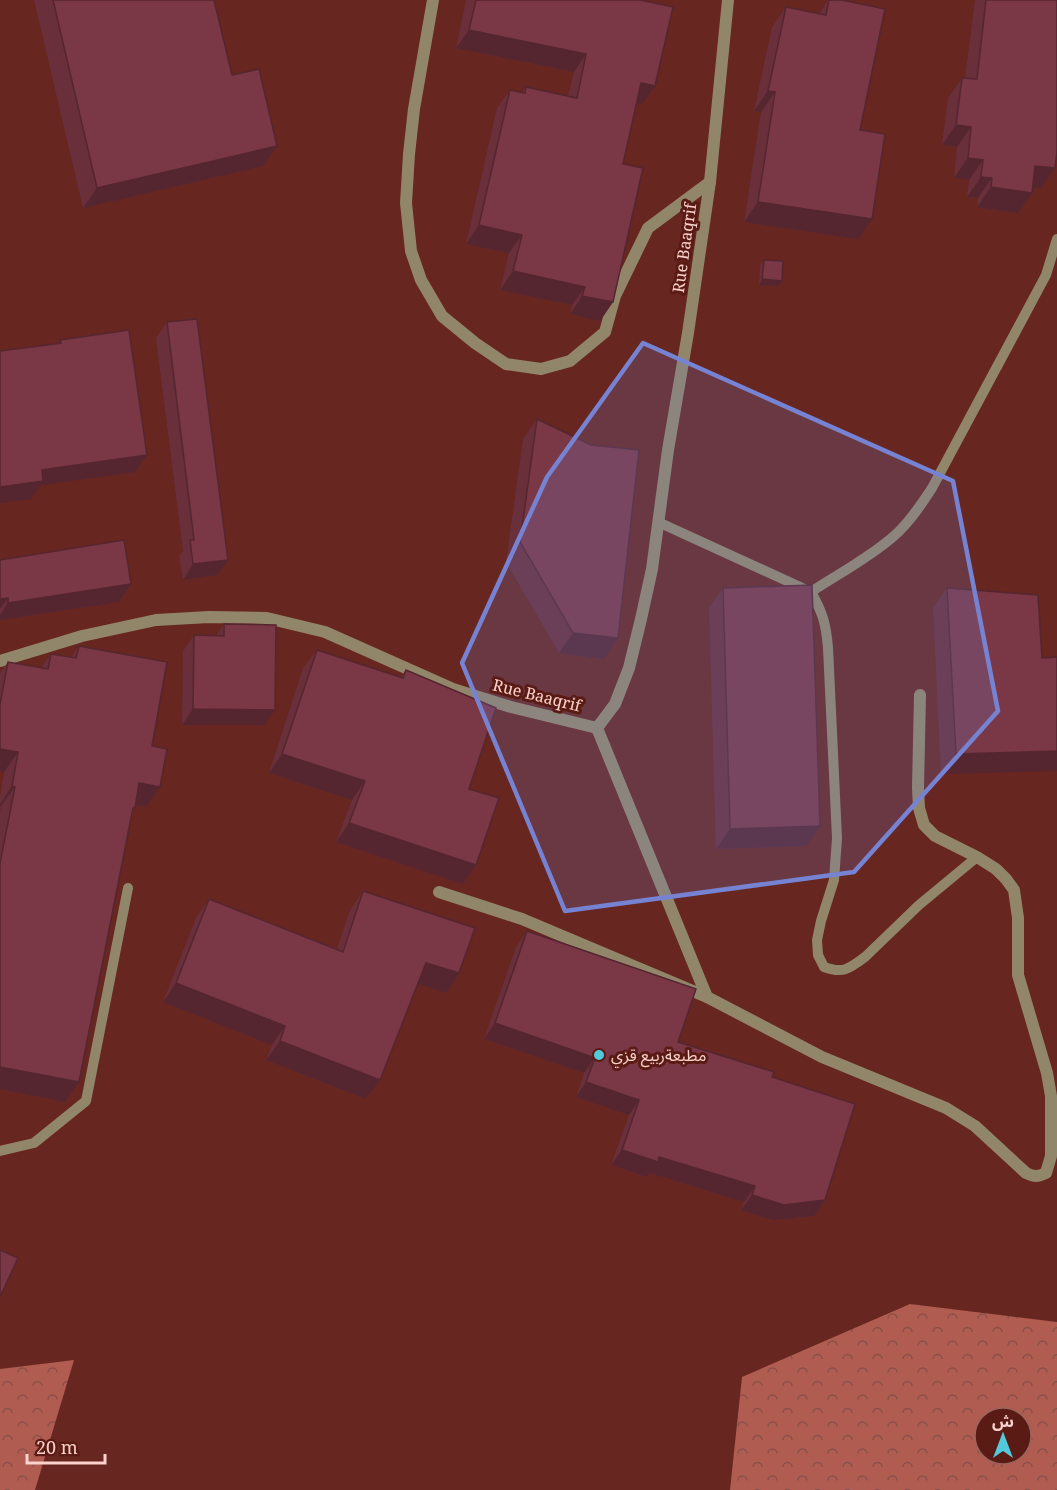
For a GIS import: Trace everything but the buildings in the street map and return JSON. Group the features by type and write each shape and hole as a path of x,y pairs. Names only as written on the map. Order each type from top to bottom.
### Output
{"street":[{"path":"433,0 414,109 409,154 406,203 411,251 421,280 442,316 506,364 541,369 570,361 604,332 615,296 648,228 710,182"},
{"name":"Rue Baaqrif","path":"0,661 82,636 156,620 209,616 267,618 324,632 453,689 510,707 597,728 615,704 628,668 652,569 657,522 710,182 728,0"},
{"path":"439,892 522,919 707,997 822,1057 946,1108 975,1126 1026,1173 1041,1176 1046,1173 1051,1156 1051,1096 1047,1073 1018,975 1018,918 1014,890 996,869 935,836 924,825 919,808 918,788 920,695"},
{"path":"597,728 707,997"}],"lane":[{"path":"811,592 895,536 915,513 932,488 1030,307 1046,275 1057,239"},
{"path":"657,522 811,592 822,611 826,627 830,671 836,816 834,880 817,940 818,955 824,967 836,971 856,964 919,905 977,857"},
{"path":"0,1151 34,1143 86,1101 128,888"}],"highlighted area":[{"path":"643,343 953,481 998,711 854,872 565,911 462,663 547,477"}],"green space":[{"path":"910,1304 1057,1322 1057,1490 730,1490 742,1377"},
{"path":"74,1360 35,1490 0,1490 0,1369"}],"place":[{"name":"مطبعةربيع قزي","path":"599,1055"}]}
